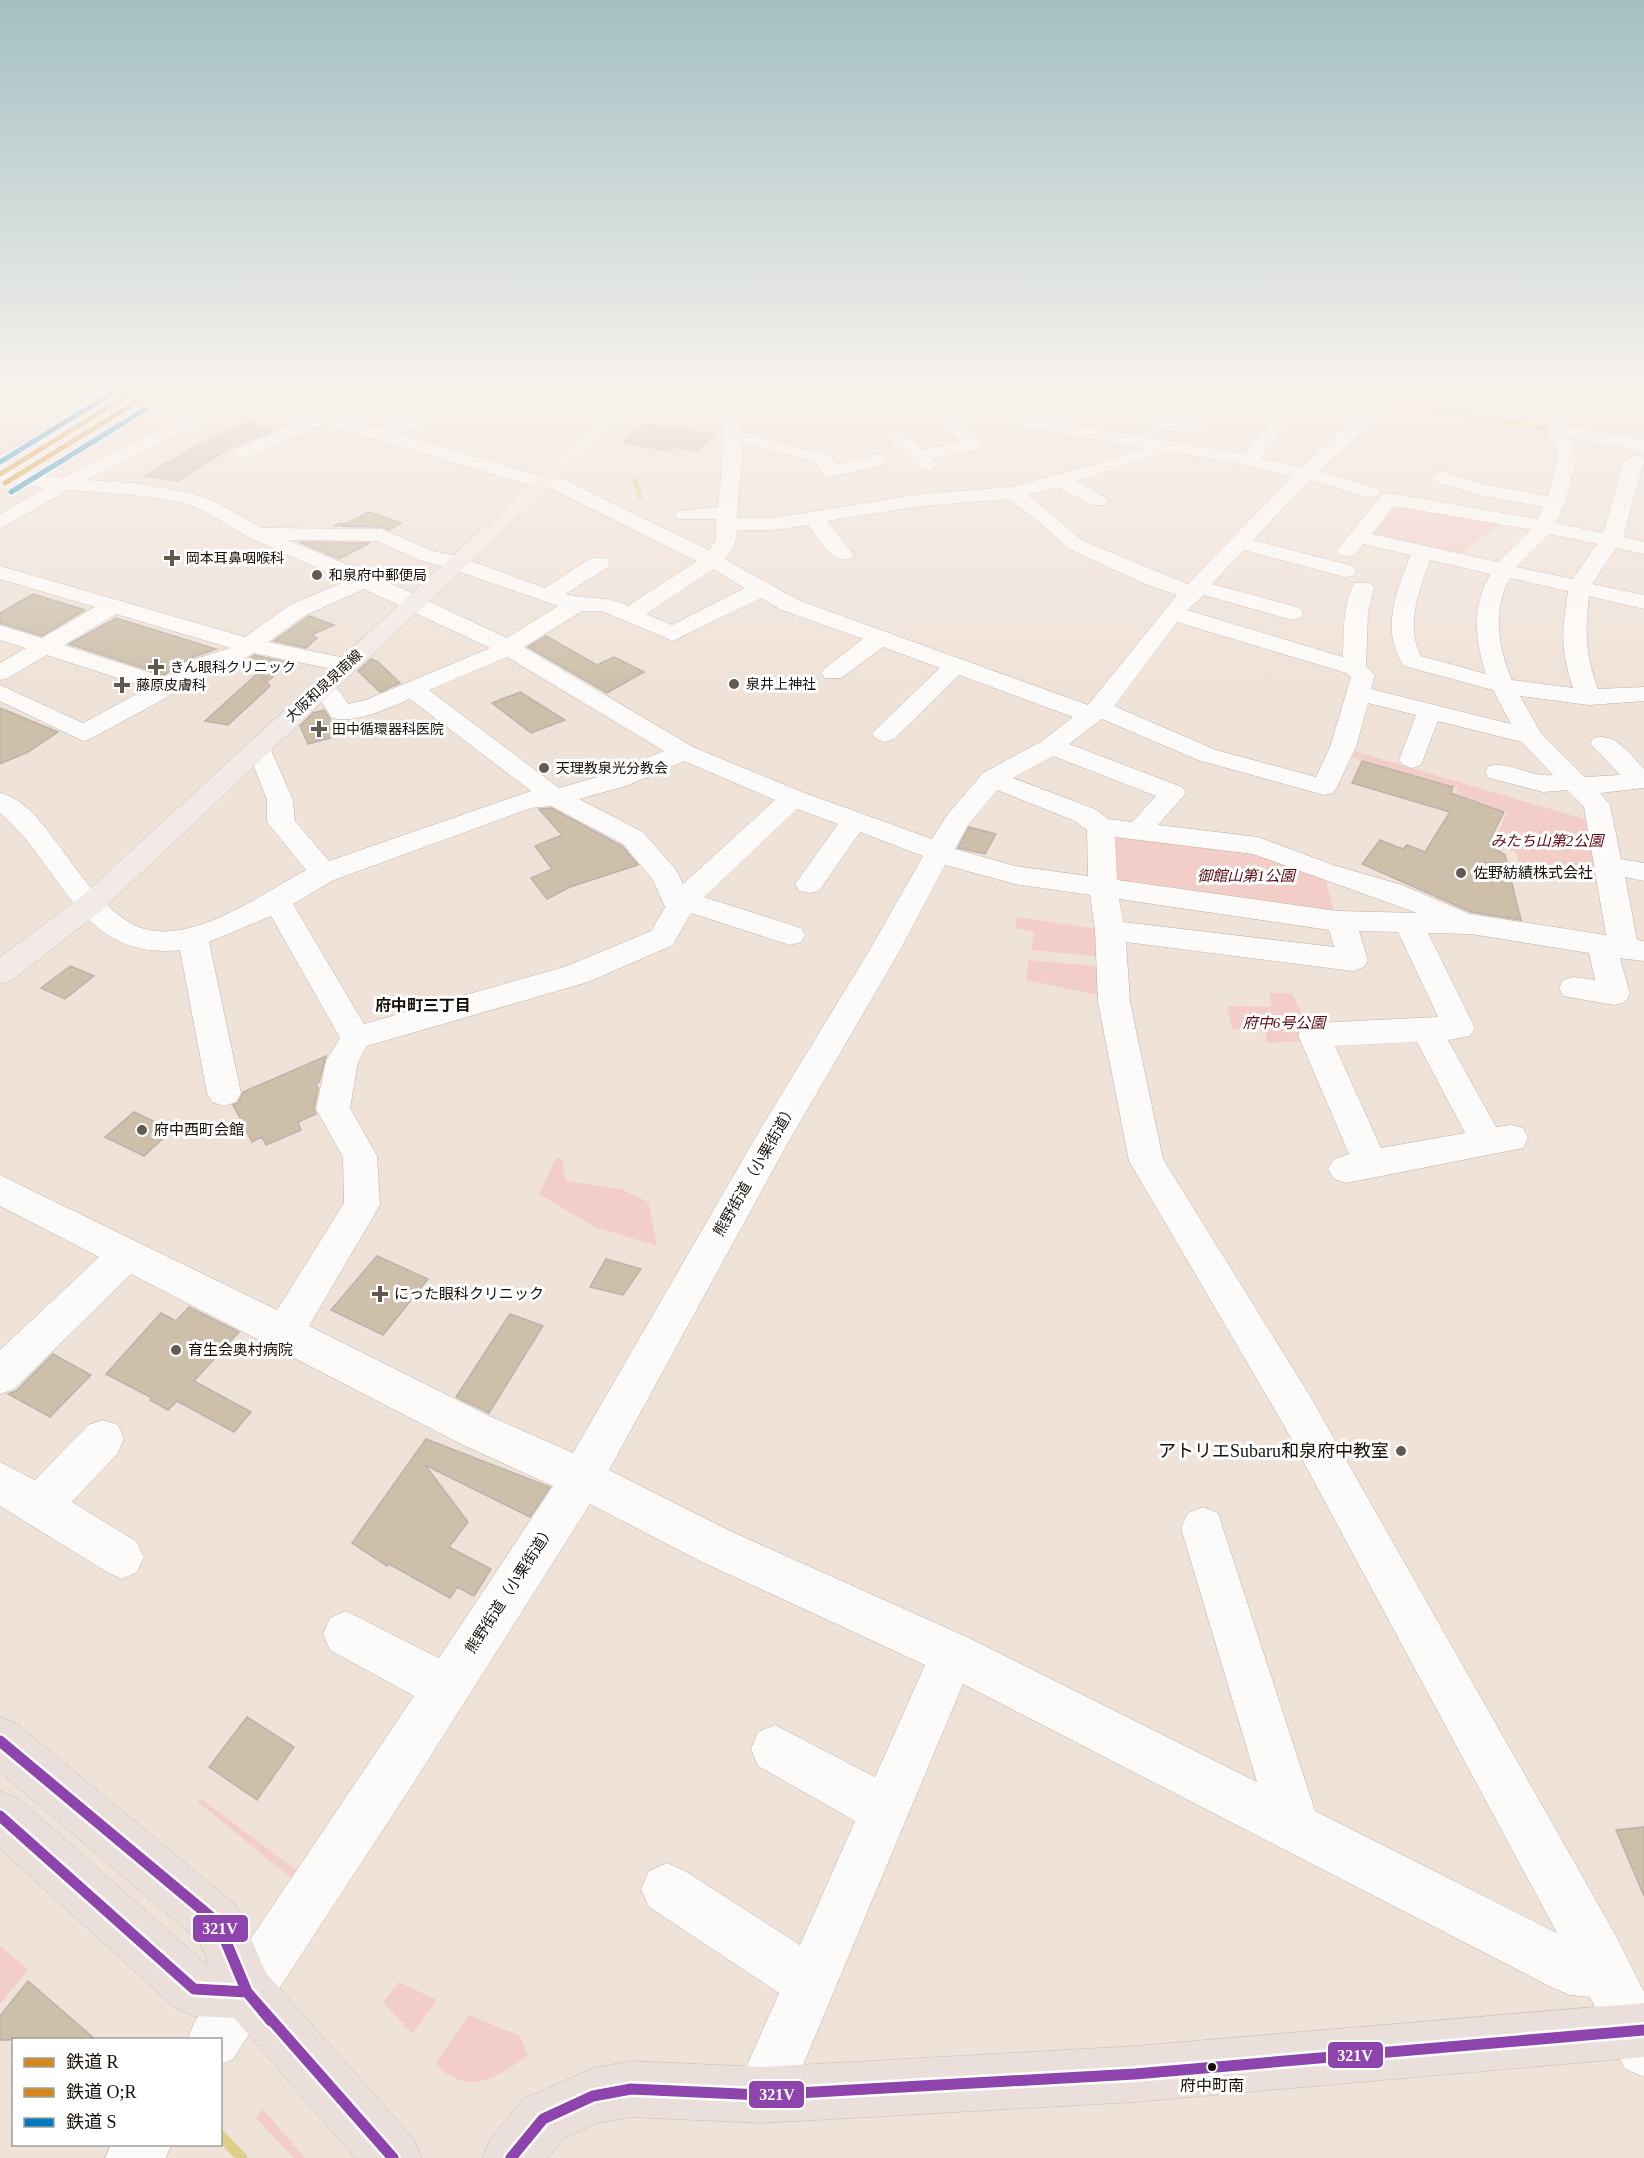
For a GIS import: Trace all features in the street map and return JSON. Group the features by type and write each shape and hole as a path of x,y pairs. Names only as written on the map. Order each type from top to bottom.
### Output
{"highway":[{"path":"0,1741 218,1923 247,1992 393,2158"},
{"path":"0,1816 194,1989 247,1992"},
{"path":"511,2158 543,2120 593,2096 631,2089 762,2095 1135,2074 1641,2037"}],"main road":[{"name":"大阪和泉泉南線","path":"0,973 91,904 534,492"}],"street":[{"path":"0,523 49,492"},
{"path":"152,492 186,497 211,507 257,534 365,580 507,647 684,752 793,798 940,853 1015,875 1341,921 1471,924 1623,947"},
{"path":"573,492 712,561 790,605 878,639 1096,712 1207,755 1324,787 1343,747 1363,675 1354,668 1189,598 1153,579 1076,545 1044,516 1012,493"},
{"path":"631,614 712,561 722,550 729,535 727,518 729,492"},
{"path":"986,492 990,495"},
{"path":"685,515 774,524 921,500 1017,492"},
{"path":"1081,492 1098,501"},
{"name":"熊野街道（小栗街道）","path":"215,2038 447,1688 582,1478 767,1148 884,952 914,894 957,821 992,779 1051,746 1096,712 1189,598 1289,492"},
{"path":"1510,492 1553,503"},
{"path":"1557,492 1544,527 1503,571 1496,582 1488,607 1487,636 1501,685 1531,737 1597,805 1623,947 1614,994 1574,988"},
{"path":"1589,698 1576,661 1573,638 1580,588 1592,564 1611,541 1628,492"},
{"path":"1340,556 1389,499 1644,548"},
{"path":"814,519 843,555"},
{"path":"257,534 363,533 381,535 426,556 456,564 547,596 577,604 605,604 673,634 761,589"},
{"path":"1241,543 1340,556 1423,552 1644,602"},
{"path":"1423,552 1409,588 1405,607 1406,652 1412,661 1501,685 1547,694 1589,698 1644,694"},
{"path":"547,596 599,563"},
{"path":"0,572 249,646 347,665"},
{"path":"113,606 45,646 1,688 83,733 167,686 197,666 238,653 297,610 365,580"},
{"path":"1354,668 1357,612 1363,588"},
{"path":"1189,598 1292,613"},
{"path":"319,692 329,694 341,712 374,705 507,647 577,604"},
{"path":"0,632 167,686"},
{"path":"833,673 878,639"},
{"path":"885,734 956,665"},
{"path":"412,689 555,797 633,838 666,877 682,902 790,935"},
{"path":"1358,693 1531,737"},
{"path":"1412,760 1430,712"},
{"path":"1602,743 1642,780"},
{"path":"1051,746 1173,793 1145,824 1142,833"},
{"path":"254,751 261,755 279,800 280,822 324,873"},
{"path":"0,801 20,813 91,904 123,933 138,938 172,941 192,937 277,902 288,892 324,873 527,800 555,797 617,780 684,752"},
{"path":"1498,772 1543,784 1563,781 1578,785 1642,780"},
{"path":"992,779 1085,815 1101,827 1258,846 1323,871 1392,892 1471,924"},
{"path":"283,1334 362,1205 360,1156 333,1109 342,1061 356,1038 577,974 662,938 682,902 793,798"},
{"path":"809,873 854,821"},
{"path":"1101,827 1103,887 1110,930 1114,1002 1146,1161 1296,1409 1641,2037"},
{"path":"1607,865 1644,872"},
{"path":"277,902 356,1038"},
{"path":"1110,930 1353,960 1341,921"},
{"path":"1409,924 1460,1028 1314,1035 1358,1167 1499,1140 1427,1030"},
{"path":"192,937 224,1093"},
{"path":"0,1189 126,1255 475,1430 582,1478 713,1545 953,1654 1570,1968 1606,1973"},
{"path":"0,1376 126,1255"},
{"path":"39,1506 101,1438"},
{"path":"0,1482 122,1557"},
{"path":"1203,1528 1295,1828"},
{"path":"346,1634 447,1688"},
{"path":"762,2095 953,1654"},
{"path":"775,1749 885,1810"},
{"path":"667,1889 810,1982"}],"green space":[{"path":"1390,505 1502,522 1456,558 1362,537"},
{"name":"みたち山第2公園","path":"1354,751 1587,820 1599,880 1521,869 1516,853 1494,842 1507,812 1456,793 1458,788 1352,757"},
{"name":"御館山第1公園","path":"1114,834 1253,850 1325,877 1335,915 1112,887"},
{"path":"1017,917 1104,930 1106,957 1031,950 1034,932 1015,928"},
{"path":"1029,960 1106,967 1108,997 1026,980"},
{"name":"府中6号公園","path":"1269,993 1292,993 1310,1030 1306,1041 1268,1043 1264,1030 1232,1029 1227,1006 1272,1007"},
{"path":"556,1158 562,1159 566,1181 621,1189 648,1202 657,1246 595,1227 539,1194"},
{"path":"200,1798 308,1879 302,1887 198,1802"},
{"path":"0,1946 28,1969 0,2004"},
{"path":"399,1982 437,2000 412,2034 383,2002"},
{"path":"469,2015 520,2036 528,2055 504,2071 482,2081 459,2080 447,2074 435,2064"},
{"path":"263,2109 305,2158 294,2158 256,2118"}],"building":[{"path":"369,512 401,523 389,530 381,527 333,526 346,524"},
{"path":"299,542 370,543 339,559"},
{"path":"33,594 85,610 42,636 0,623 0,613"},
{"path":"309,616 334,625 311,635 317,638 306,648 274,641"},
{"path":"116,618 216,649 188,659 164,675 69,644"},
{"path":"546,636 597,665 614,657 644,672 607,693 528,647"},
{"path":"254,655 289,663 268,681 248,660"},
{"path":"371,659 378,662 400,683 380,692 358,671"},
{"path":"258,673 270,686 228,725 205,721"},
{"path":"520,692 565,720 531,733 492,703"},
{"path":"0,708 58,732 28,752 0,764"},
{"name":"田中循環器科医院","path":"324,710 341,735 308,744 300,726 313,713"},
{"name":"佐野紡績株式会社","path":"1362,761 1453,787 1451,793 1504,812 1488,844 1505,855 1521,920 1471,912 1362,864 1380,840 1403,849 1407,845 1425,852 1450,812 1352,783"},
{"path":"551,808 622,846 638,865 570,887 547,899 531,878 552,869 535,846 562,835 539,809"},
{"path":"969,827 996,834 985,854 958,848"},
{"path":"70,966 94,976 65,999 41,988"},
{"path":"326,1056 319,1082 316,1084 318,1088 314,1109 316,1114 298,1122 301,1130 266,1145 262,1137 252,1142 233,1105 238,1103 243,1092"},
{"name":"府中西町会館","path":"134,1112 172,1130 144,1156 105,1137"},
{"name":"にった眼科クリニック","path":"377,1256 428,1279 383,1335 331,1310"},
{"path":"606,1259 641,1269 623,1295 590,1287"},
{"name":"育生会奥村病院","path":"189,1307 239,1332 194,1381 251,1412 234,1432 177,1401 168,1410 150,1400 152,1398 106,1374 161,1313 176,1321"},
{"path":"510,1314 543,1326 489,1413 456,1397"},
{"path":"53,1354 91,1375 50,1417 8,1394 16,1391"},
{"path":"426,1439 550,1487 530,1517 425,1465 468,1522 449,1547 491,1569 474,1596 457,1587 450,1598 389,1564 387,1566 352,1543"},
{"path":"247,1717 294,1747 257,1800 209,1767"},
{"path":"1644,1827 1644,1896 1616,1830"},
{"path":"28,1981 94,2038 0,2040 0,2016"}],"waterway":[{"path":"638,492 640,497"},
{"path":"222,2137 242,2158"}],"transit line":[{"name":"321V","path":"0,1741 218,1923 247,1992 393,2158"},
{"name":"321V","path":"0,1816 194,1989 247,1992 271,2021"},
{"name":"321V","path":"511,2158 543,2119 593,2096 631,2089 762,2095 1135,2074 1644,2030"}],"place":[{"name":"岡本耳鼻咽喉科","path":"172,558"},
{"name":"和泉府中郵便局","path":"317,575"},
{"name":"きん眼科クリニック","path":"156,667"},
{"name":"泉井上神社","path":"734,684"},
{"name":"藤原皮膚科","path":"122,685"},
{"name":"田中循環器科医院","path":"319,729"},
{"name":"天理教泉光分教会","path":"544,768"},
{"name":"佐野紡績株式会社","path":"1461,873"},
{"name":"府中西町会館","path":"142,1130"},
{"name":"にった眼科クリニック","path":"380,1294"},
{"name":"育生会奥村病院","path":"176,1350"},
{"name":"アトリエSubaru和泉府中教室","path":"1401,1451"},
{"name":"府中町南","path":"1212,2067"}],"district":[{"name":"府中町三丁目","path":"423,1005"}]}
